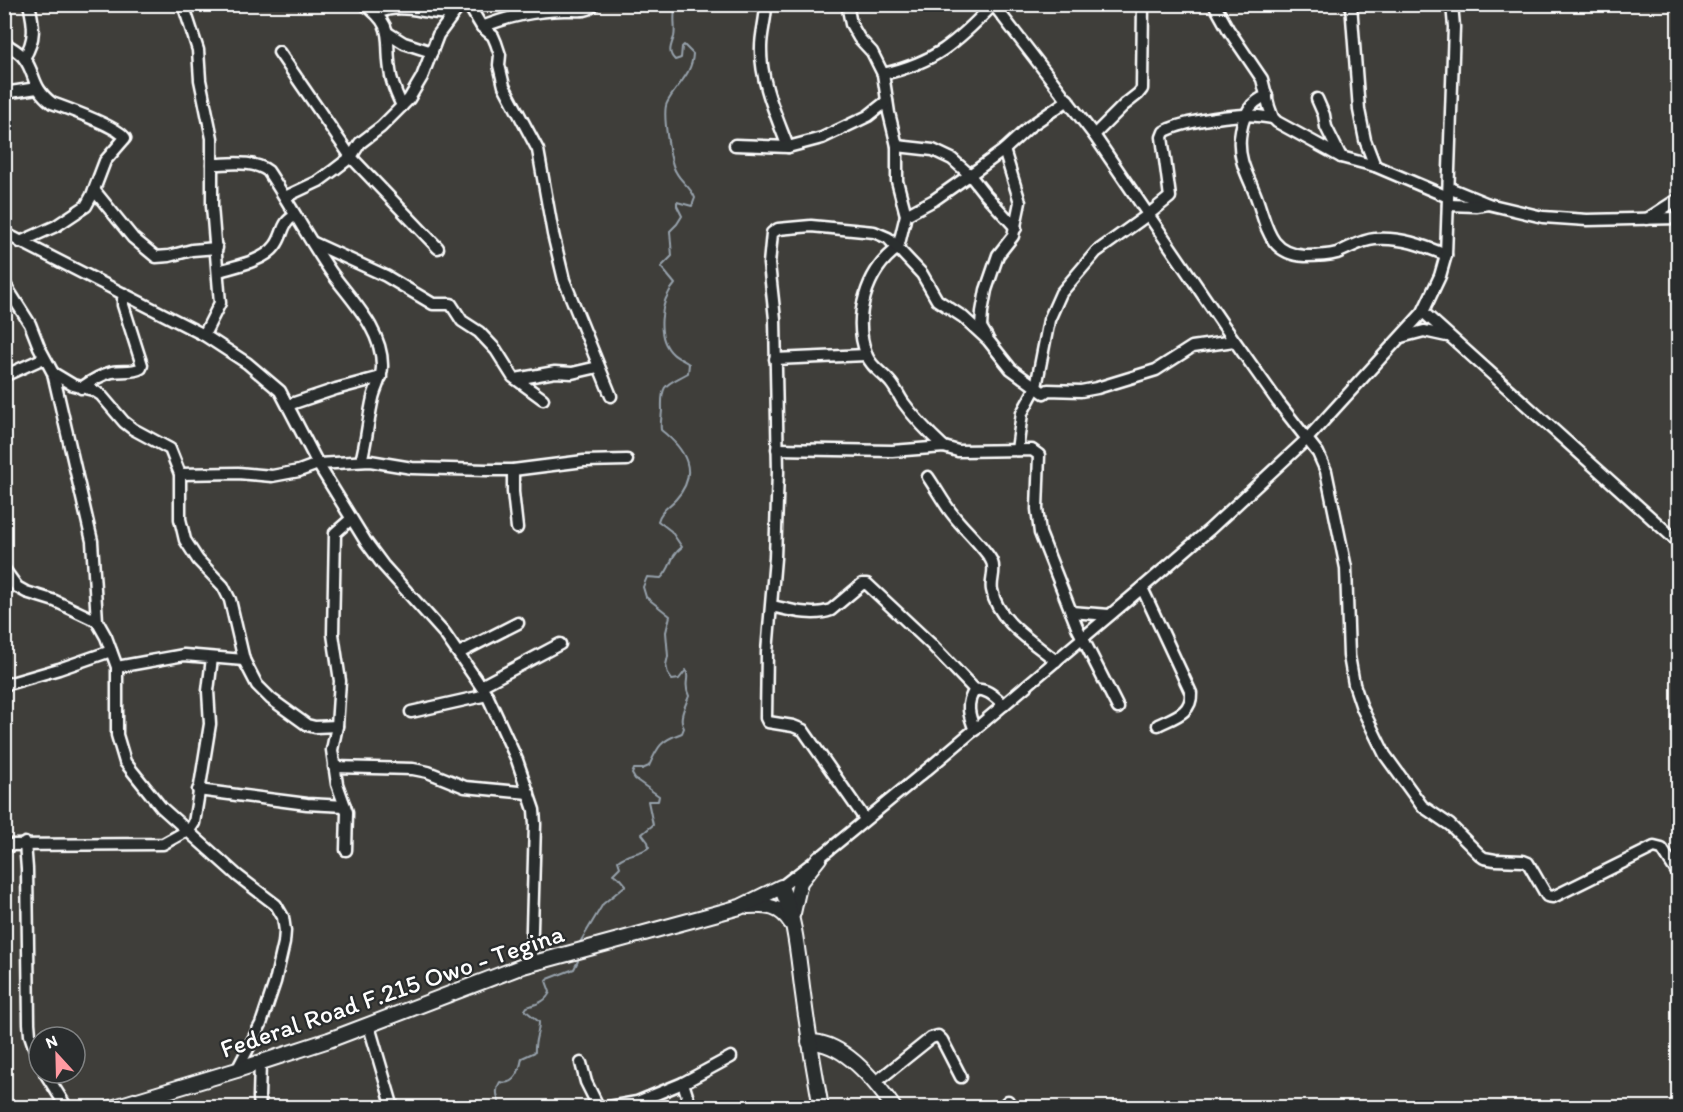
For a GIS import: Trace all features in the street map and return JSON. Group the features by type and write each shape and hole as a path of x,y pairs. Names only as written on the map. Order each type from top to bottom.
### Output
{"main road":[{"path":"793,925 796,894 800,882 819,858"},
{"name":"Federal Road F.215 Owo - Tegina","path":"111,1107 260,1063 369,1026 531,963 740,907 781,887"},
{"path":"781,887 788,902 793,925 809,1042 821,1107"},
{"path":"740,907 762,905 775,907 793,925"},
{"path":"809,1042 826,1044 843,1053 876,1082 894,1107"}],"street":[{"path":"24,58 33,41 34,29 29,4"},
{"path":"183,4 198,50 200,80 212,138 212,206 220,303 204,335"},
{"path":"364,4 377,14 388,33 390,73 402,106"},
{"path":"468,4 482,27 493,36 501,55 499,65 504,86 538,150 559,262 611,396"},
{"path":"482,27 520,9 586,10 591,9 594,4"},
{"path":"766,4 760,45 762,59 775,113 788,147"},
{"path":"847,4 851,24 859,38 872,52 883,74 897,146 897,181 906,215 898,248 872,276 867,290 861,319 866,355 873,366 890,381 909,409 944,447"},
{"path":"1095,135 1142,89 1143,4"},
{"path":"1214,4 1262,79 1273,118 1277,122 1341,157 1375,166 1448,197 1476,206 1488,204"},
{"path":"1351,4 1359,110 1365,140 1375,166"},
{"path":"781,887 975,730 1209,530 1307,439 1423,312 1440,276 1446,255 1454,27 1452,4"},
{"path":"883,74 915,65 953,45 994,5 1095,135 1234,341 1318,453 1326,471 1346,568 1349,656 1358,696 1385,755 1422,806 1450,825 1484,858 1528,863 1547,896 1553,897 1654,847 1662,849 1678,874"},
{"path":"377,14 397,7 436,13 458,8"},
{"path":"285,197 319,181 351,156 360,142 381,127 402,106 416,89 441,28 458,8"},
{"path":"388,33 404,43 432,52"},
{"path":"4,43 24,58 37,88 52,103 124,135 125,138 105,161 86,206 71,218 20,242"},
{"path":"279,52 351,156 438,248"},
{"path":"4,93 37,88"},
{"path":"1268,96 1252,103 1246,115 1241,130 1240,160 1274,243 1286,252 1324,256 1374,239 1391,239 1420,244 1446,255"},
{"path":"1317,99 1326,127 1341,157"},
{"path":"906,215 934,200 1068,100"},
{"path":"735,145 788,147 822,138 861,120 887,101"},
{"path":"1017,450 1022,413 1036,387 1049,320 1061,293 1096,252 1149,214 1170,195 1162,137 1164,132 1183,125 1246,115 1273,118"},
{"path":"897,146 922,148 944,155 961,165 1016,228"},
{"path":"988,340 981,327 986,290 998,255 1007,245 1016,228 1020,202 1004,150"},
{"path":"212,164 261,166 268,171 295,216 332,272 365,316 374,333 380,348 381,377 372,400 361,461"},
{"path":"94,190 133,237 156,257 217,248"},
{"path":"1448,197 1543,217 1587,220 1678,218"},
{"path":"1646,219 1678,199"},
{"path":"219,271 268,253 275,246 285,223 295,216"},
{"path":"865,819 803,730 768,722 766,718 767,652 777,522 775,319 769,264 772,233 778,229 811,226 881,234 898,248 922,274 937,300 963,317 988,340 1011,369 1044,393 1048,390 1081,391 1097,388 1156,370 1192,347 1234,341"},
{"path":"4,232 204,335 271,382 280,391 318,464 351,519 383,565 459,652 484,690 517,760 529,793 535,824 531,963"},
{"path":"314,243 386,276 433,304 451,304 462,321 479,332 496,350 511,375 543,399"},
{"path":"4,283 30,324 53,373 92,541 97,621 106,637 117,667 117,735 125,762 161,807 238,876 276,905 283,916 284,943 275,982 261,1024 237,1070"},
{"path":"81,387 100,376 141,368 142,364 123,305 125,294"},
{"path":"1423,312 1581,452 1678,543"},
{"path":"1398,338 1424,331 1438,332 1451,337"},
{"path":"775,359 866,355"},
{"path":"4,376 44,358"},
{"path":"516,379 555,372 572,373 598,367"},
{"path":"53,373 73,385 93,390 101,395 124,422 170,449 180,474 181,530 198,560 223,586 230,600 244,660 257,685 301,722 315,727 337,726"},
{"path":"288,405 381,377"},
{"path":"777,448 892,452 944,447 958,451 1032,450 1039,455 1038,522 1040,533 1082,637 1118,708"},
{"path":"180,474 238,473 272,476 299,471 318,464 361,461 412,468 513,470 584,461 627,460"},
{"path":"513,470 517,528"},
{"path":"928,477 953,515 991,560 992,590 1000,611 1026,637 1056,661"},
{"path":"346,850 348,819 337,784 332,750 337,726 340,681 333,634 335,533 351,519"},
{"path":"4,569 17,587 55,601 97,621"},
{"path":"772,606 802,612 825,612 831,610 862,584 867,584 932,645 975,690"},
{"path":"1142,588 1191,693 1191,702 1187,710 1158,725"},
{"path":"1071,612 1109,615"},
{"path":"459,652 518,623"},
{"path":"411,712 484,690 560,644"},
{"path":"4,685 111,651"},
{"path":"117,667 184,655 244,660"},
{"path":"4,844 163,844 186,831 194,823 210,724 208,691 212,658"},
{"path":"975,730 968,709 970,697 975,690 982,689 1004,705"},
{"path":"334,767 413,769 428,772 465,787 529,793"},
{"path":"198,790 307,804 345,806"},
{"path":"25,843 29,1025"},
{"path":"369,1026 393,1107"},
{"path":"876,1082 931,1038 938,1036 961,1077"},
{"path":"580,1063 586,1082 601,1107 636,1102 683,1083 731,1057"},
{"path":"260,1063 260,1107"},
{"path":"683,1083 691,1107"},
{"path":"53,1085 67,1107"}],"waterway":[{"path":"579,944 603,904 626,885 613,874 620,867 618,861 649,847 642,834 653,825 648,801 658,801 659,796 635,779 632,774 634,769 649,766 661,745 682,733 684,728 682,716 689,696 686,670 679,679 672,680 668,674 666,632 670,616 646,597 643,587 647,577 661,578 674,555 682,547 671,531 658,521 663,511 683,489 688,470 683,453 661,430 664,389 688,373 689,364 667,347 662,329 663,309 675,284 661,267 672,256 670,231 682,216 677,202 692,206 695,198 674,167 666,126 667,103 687,74 693,54 684,45 681,58 675,60 670,52 675,34 675,10 682,4"},
{"path":"501,1108 497,1092 498,1085 500,1082 505,1083 513,1079 518,1072 522,1058 535,1052 539,1022 525,1010 527,1007 538,1004 548,995 550,992 546,981 548,979 574,969 578,961"}]}
